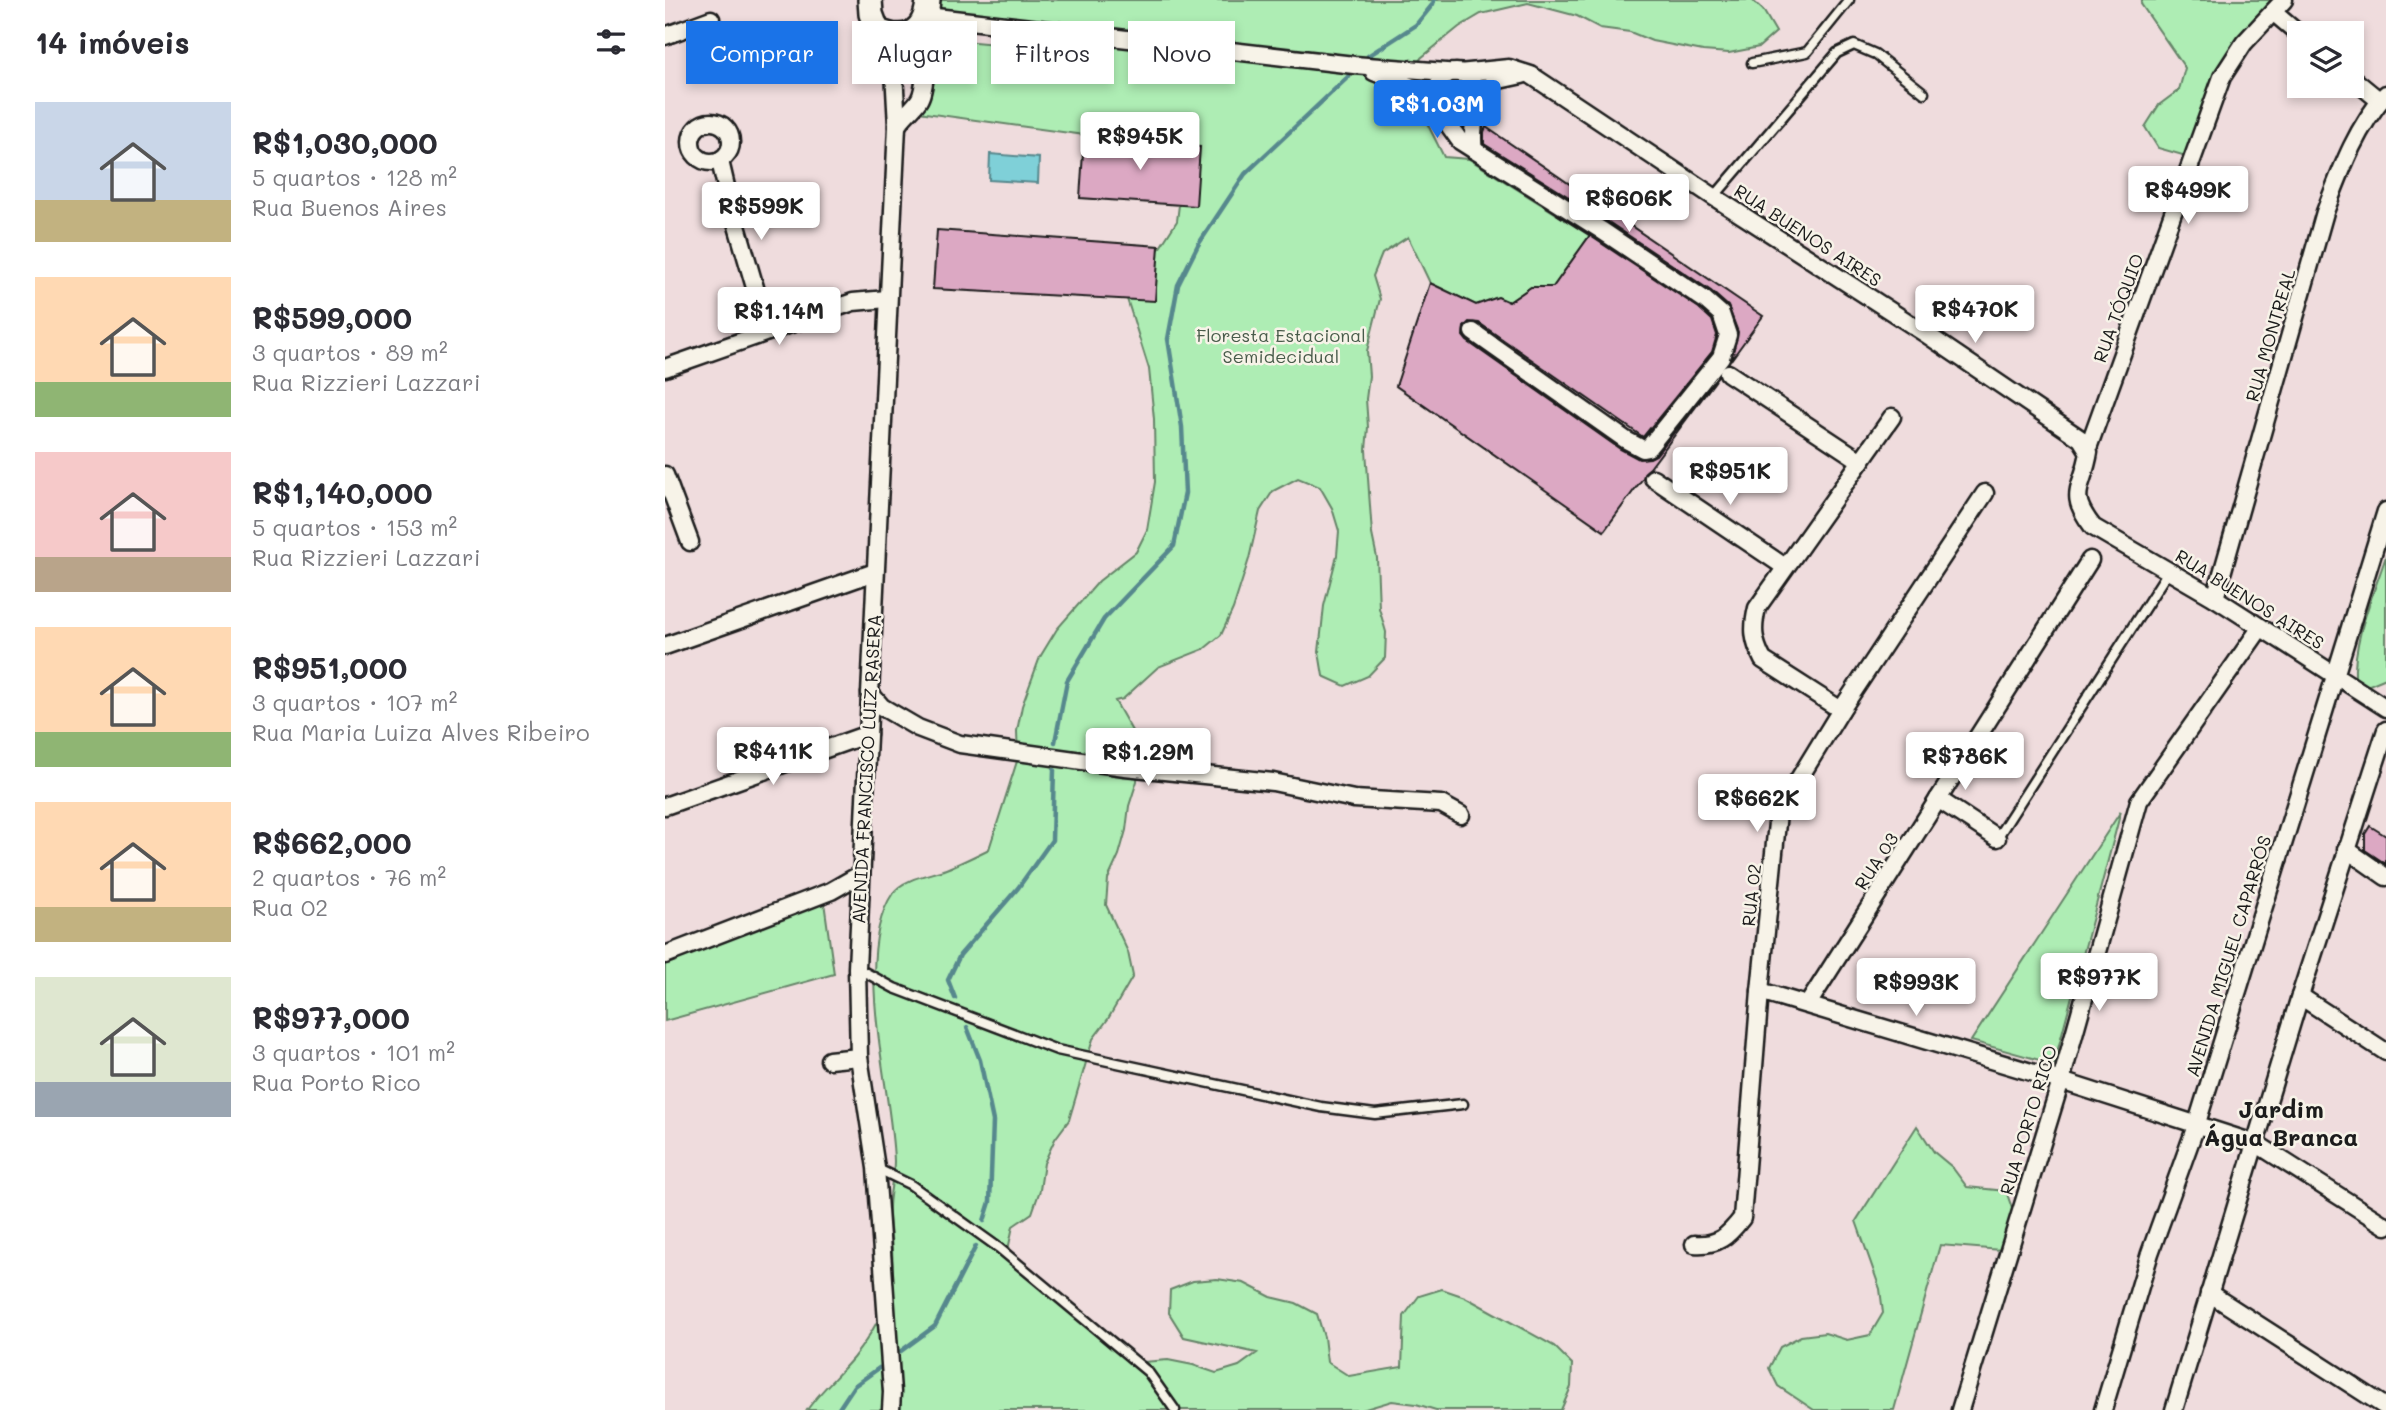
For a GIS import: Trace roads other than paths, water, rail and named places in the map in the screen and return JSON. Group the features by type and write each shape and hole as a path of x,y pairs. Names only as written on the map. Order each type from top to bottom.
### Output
{"street":[{"name":"AVENIDA FRANCISCO LUIZ RASERA","path":"870,0 874,21"},
{"name":"RUA BUENOS AIRES","path":"925,5 1355,65 1459,72 1509,68 1531,75 2081,439 2088,448 2088,456 2077,497 2080,509 2093,527 2215,598 2386,708"},
{"path":"897,126 905,113 919,100 923,87 925,5"},
{"path":"2278,6 2289,21"},
{"name":"RUA TÓQUIO","path":"2088,448 2223,77 2244,43 2278,6"},
{"path":"665,36 711,19"},
{"name":"RUA BUENOS AIRES","path":"1355,65 1440,98 1448,106 1460,107 1499,80 1531,75"},
{"path":"1473,332 1626,440 1643,449 1648,447 1721,357 1728,335 1721,314 1705,300 1601,230 1460,142 1450,127 1440,98 1440,82 1448,74 1459,72 1472,81 1476,117 1472,131 1474,150"},
{"name":"AVENIDA FRANCISCO LUIZ RASERA","path":"891,1410 892,1392 876,1168 859,1057 857,968 897,126 895,84"},
{"path":"2364,85 2383,97"},
{"name":"RUA MONTREAL","path":"2215,598 2325,212 2362,125 2383,97"},
{"path":"720,161 768,332"},
{"path":"665,368 853,302 887,299"},
{"path":"1728,373 1861,461"},
{"path":"1841,710 1763,660 1756,648 1752,628 1757,608 1892,417"},
{"path":"665,475 673,519 690,542"},
{"path":"1653,478 1785,567"},
{"name":"RUA 02","path":"1694,1244 1706,1245 1726,1237 1742,1218 1760,991 1778,813 1841,710 1985,493"},
{"name":"AVENIDA MIGUEL CAPARRÓS","path":"2103,1410 2150,1253 2197,1124 2386,511"},
{"name":"RUA 03","path":"1808,1004 2090,560"},
{"path":"665,646 875,572"},
{"name":"RUA PORTO RICO","path":"1960,1410 2060,1081 2139,802 2261,627"},
{"path":"870,693 881,707 918,728 960,744 1125,767 1302,786 1354,799 1441,804 1461,815"},
{"path":"2174,1410 2300,996 2386,730"},
{"path":"665,806 868,734"},
{"path":"1938,799 1997,838"},
{"path":"2346,849 2386,877"},
{"path":"665,955 831,891 861,874"},
{"path":"1760,991 2060,1081 2257,1144 2386,1226"},
{"path":"2300,996 2386,1052"},
{"path":"829,1060 859,1057"},
{"path":"2209,1293 2386,1407"}],"lane":[{"path":"1752,63 1808,52 1849,0"},
{"path":"1714,197 1837,52 1854,45 1875,54 1924,93"},
{"path":"1997,838 2169,570"},
{"path":"857,968 894,988 1057,1050 1321,1107 1374,1114 1463,1104"},
{"path":"876,1168 911,1185 999,1248 1148,1371 1175,1410"}],"water":[{"path":"990,154 1039,158 1038,183 989,180"}],"waterway":[{"path":"1368,56 1416,25 1434,0"},
{"path":"1055,742 1067,681 1104,619 1174,546 1185,493 1182,427 1168,339 1178,285 1198,245 1245,174 1349,76"},
{"path":"955,998 948,980 960,955 1018,888 1052,840 1054,770"},
{"path":"967,1027 980,1060 993,1121 990,1202 984,1221"},
{"path":"901,1351 935,1326 976,1246"},
{"path":"838,1410 854,1386 879,1368"}],"district":[{"name":"Jardim Água Branca","path":"2281,1122"}],"park label":[{"name":"Floresta Estacional Semidecidual","path":"1281,345"}]}
